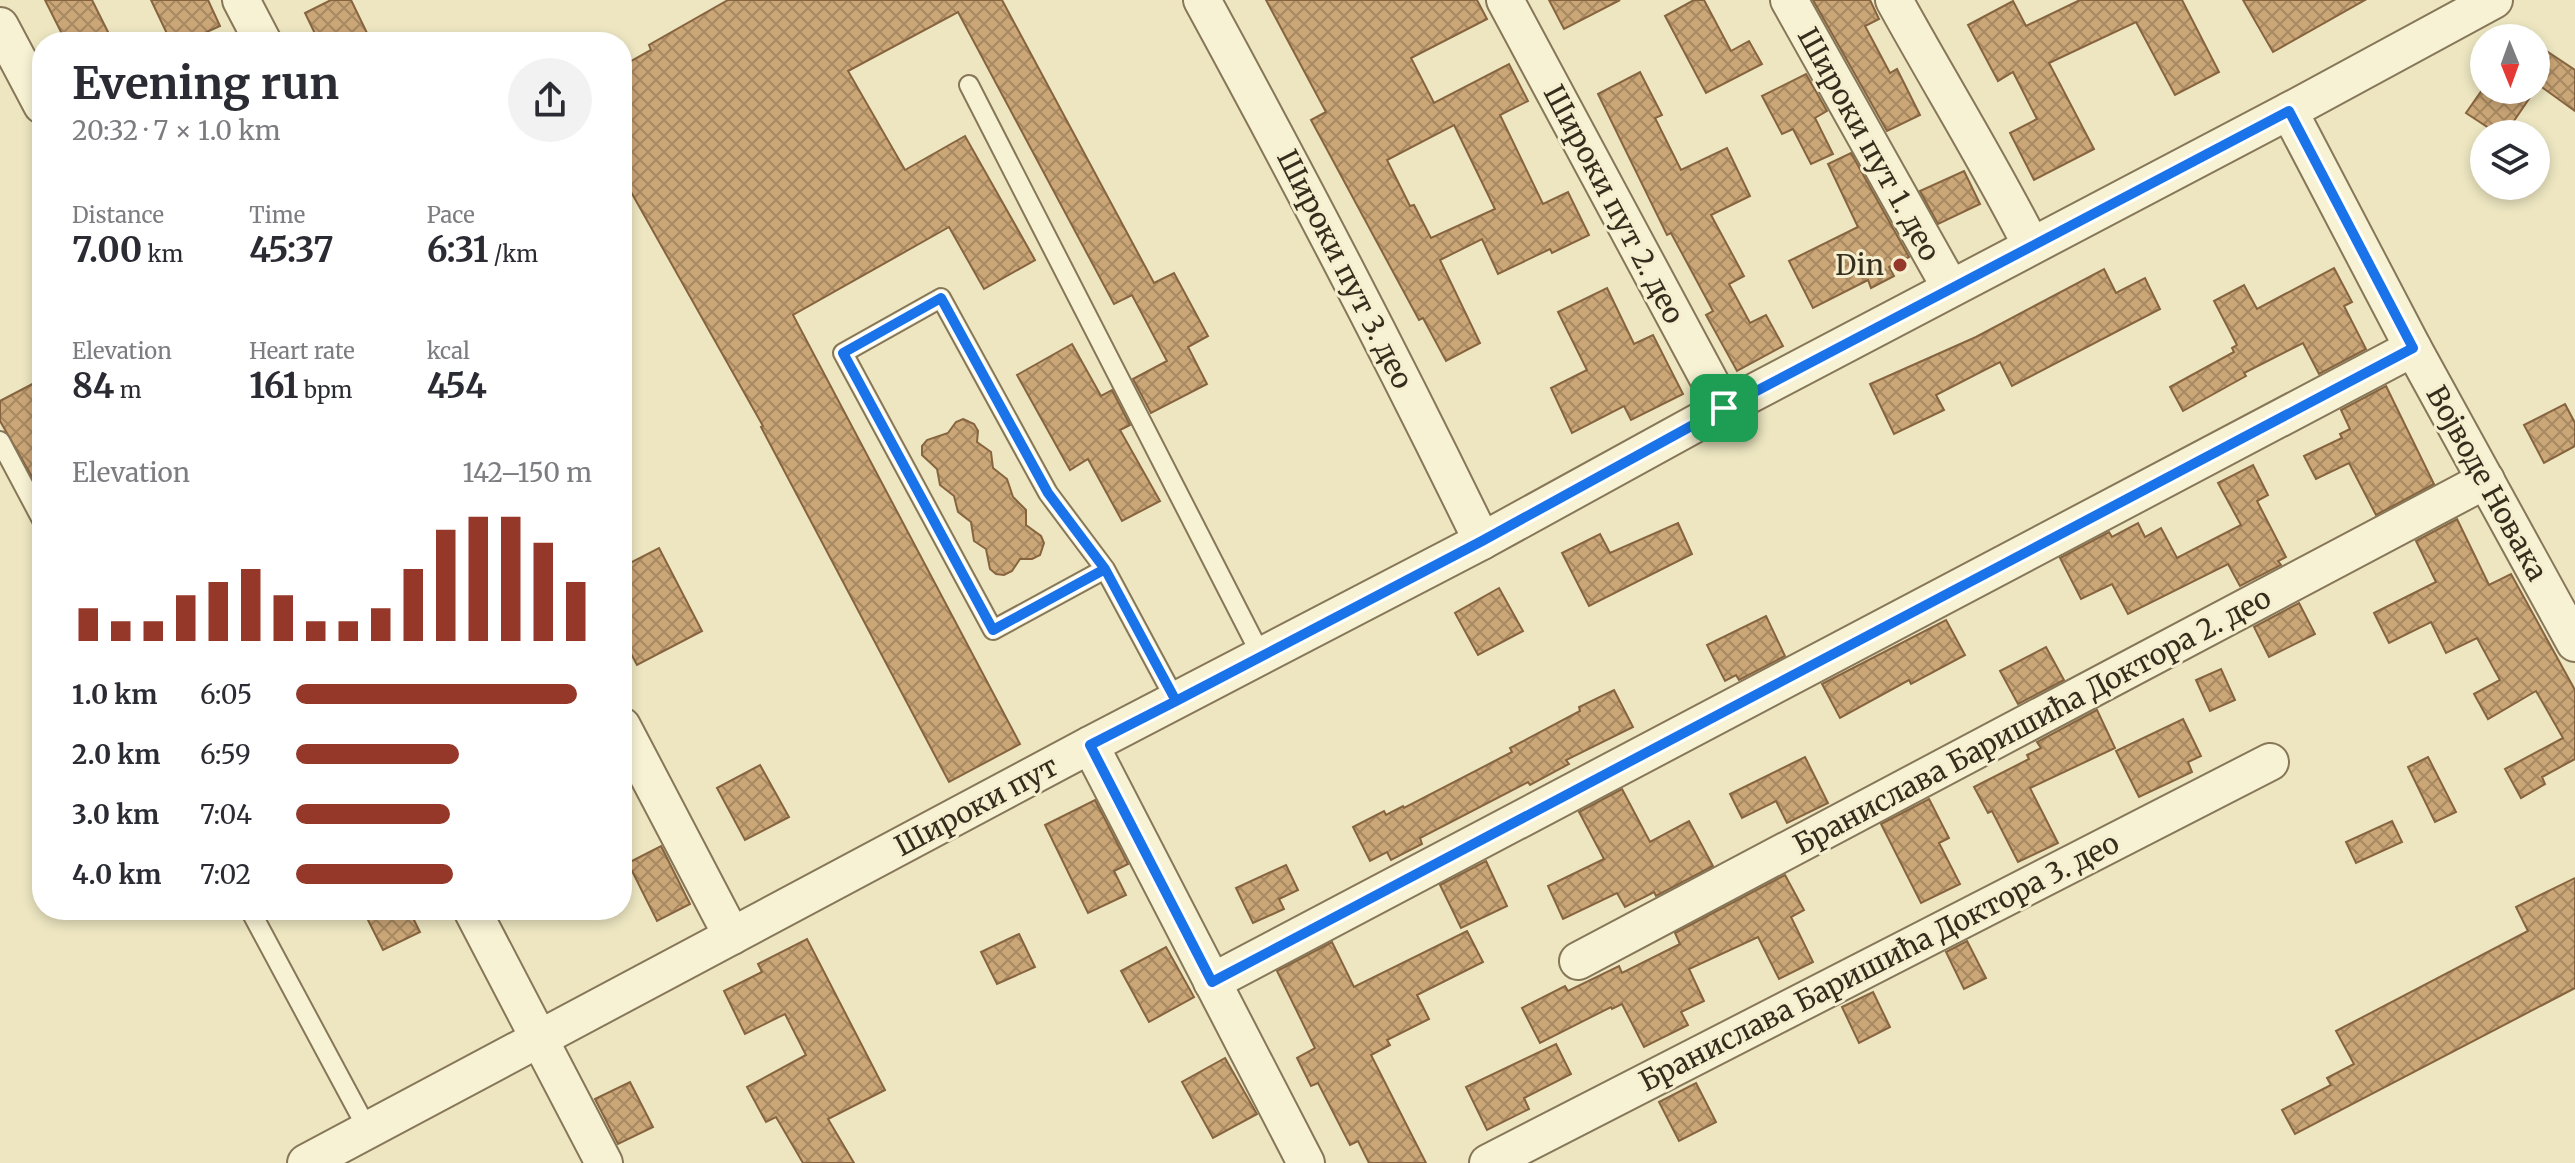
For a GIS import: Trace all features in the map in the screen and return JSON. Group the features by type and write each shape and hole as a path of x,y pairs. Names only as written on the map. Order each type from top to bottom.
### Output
{"street":[{"path":"241,0 258,32"},
{"name":"Широки пут 3. део","path":"1202,0 1308,195 1482,541"},
{"name":"Широки пут 2. део","path":"1505,0 1724,408"},
{"name":"Широки пут 1. део","path":"1789,0 1950,287"},
{"name":"Широки пут","path":"306,1163 1090,745 1482,541 1950,287 2289,111 2494,0"},
{"path":"1907,4 2031,245"},
{"path":"0,26 32,86"},
{"name":"Војводе Новака","path":"2289,111 2413,348 2575,643"},
{"path":"1212,982 2413,348"},
{"name":"Бранислава Баришића Доктора 2. део","path":"1578,961 2486,480"},
{"path":"632,745 732,936"},
{"path":"1090,745 1306,1163"},
{"name":"Бранислава Баришића Доктора 3. део","path":"1488,1163 2270,762"},
{"path":"477,920 604,1163"}],"lane":[{"path":"969,85 1262,657"},
{"path":"1105,569 993,630 843,353 941,298 1048,493 1105,569 1176,701"},
{"path":"0,441 32,501"},
{"path":"255,920 368,1130"}],"building":[{"path":"45,0 92,0 108,32 61,32"},
{"path":"151,0 208,0 220,26 207,32 166,32"},
{"path":"331,0 351,0 367,32 314,32 305,13"},
{"path":"728,0 1002,0 1154,283 1174,273 1208,336 1188,347 1207,384 1151,413 1133,379 1167,361 1132,295 1114,304 958,12 848,71 905,170 965,136 1035,260 984,289 949,227 793,315 1020,744 949,782 763,426 632,194 632,60 651,50 649,45"},
{"path":"1266,0 1477,0 1487,19 1411,58 1434,103 1509,64 1528,101 1500,115 1543,204 1568,192 1589,235 1552,253 1550,249 1498,274 1482,239 1440,260 1480,343 1446,361 1423,318 1419,320 1311,120 1326,112","holes":["1454,125 1495,209 1431,238 1414,205 1410,206 1387,160"]},
{"path":"1549,0 1620,0 1564,29"},
{"path":"1694,0 1704,0 1731,51 1749,41 1762,64 1706,93 1665,16"},
{"path":"1813,0 1870,0 1879,19 1865,26 1890,73 1897,69 1920,115 1887,131"},
{"path":"2080,0 2182,0 2219,72 2175,95 2136,22 2049,63 2094,149 2034,180 2010,133 2037,119 2013,72 1998,81 1968,25 2013,1 2026,26"},
{"path":"2243,0 2365,0 2273,52"},
{"path":"2550,53 2575,70 2575,111 2550,93"},
{"path":"1640,72 1662,115 1655,118 1681,170 1727,148 1750,196 1711,215 1744,276 1729,284 1750,323 1766,315 1783,346 1737,371 1706,315 1713,311 1671,233 1667,235 1598,94"},
{"path":"1806,74 1827,111 1815,118 1833,154 1811,164 1793,129 1782,134 1762,96"},
{"path":"2472,104 2525,104 2515,120 2477,120 2466,113"},
{"path":"1851,153 1909,257 1889,267 1894,276 1871,288 1868,280 1813,308 1789,261 1858,227 1828,164"},
{"path":"1964,171 1980,204 1938,224 1920,191"},
{"path":"2334,268 2352,302 2344,306 2366,349 2319,374 2303,343 2244,373 2246,376 2183,411 2170,387 2234,352 2232,348 2237,345 2214,301 2244,285 2257,309"},
{"path":"2104,269 2116,293 2145,278 2160,309 2012,386 2000,362 1936,395 1944,410 1894,434 1870,384 1976,337"},
{"path":"1607,288 1634,344 1653,335 1683,394 1631,420 1624,406 1572,433 1551,388 1587,370 1558,312"},
{"path":"1072,344 1101,396 1112,390 1130,425 1120,430 1160,501 1122,521 1088,459 1070,470 1017,375"},
{"path":"32,384 32,477 0,421 0,401"},
{"path":"2386,386 2434,484 2376,515 2349,463 2316,479 2304,456 2342,438 2340,434 2350,429 2341,410"},
{"path":"2565,404 2575,423 2575,446 2544,463 2524,425"},
{"path":"963,419 974,424 978,431 977,442 991,452 993,468 1007,479 1013,497 1026,510 1026,525 1041,536 1044,543 1040,555 1020,559 1012,571 1004,575 990,569 986,549 974,541 971,522 958,512 954,496 940,485 937,469 922,455 922,446 927,440 948,433 956,422"},
{"path":"2253,465 2268,495 2257,501 2286,557 2278,561 2281,565 2240,586 2228,564 2128,614 2112,584 2081,599 2060,558 2109,532 2112,537 2138,523 2145,537 2161,528 2177,558 2241,525 2218,483"},
{"path":"2457,519 2489,585 2511,574 2575,690 2575,759 2542,777 2545,784 2521,798 2505,769 2563,738 2536,691 2488,719 2474,694 2500,680 2477,638 2446,653 2431,622 2389,643 2374,613 2436,582 2416,541"},
{"path":"1678,523 1692,554 1589,606 1562,553 1600,534 1610,553"},
{"path":"659,548 702,631 637,665 632,656 632,562"},
{"path":"1499,588 1523,631 1478,655 1455,613"},
{"path":"2299,603 2315,634 2269,657 2254,627"},
{"path":"1766,616 1785,656 1739,680 1736,675 1725,681 1707,645"},
{"path":"1946,620 1965,655 1911,684 1909,680 1840,718 1822,684"},
{"path":"2046,647 2064,680 2018,704 2000,671"},
{"path":"2221,669 2235,700 2210,711 2196,680"},
{"path":"1614,690 1633,727 1566,760 1569,764 1530,785 1528,782 1420,838 1422,844 1391,860 1387,852 1370,861 1353,827 1384,811 1386,815 1404,808 1512,752 1510,748"},
{"path":"2097,710 2115,748 2030,788 2058,843 2018,862 1992,811 1988,813 1974,787 2029,759 2027,755 2041,748 2037,742"},
{"path":"2183,719 2201,756 2188,762 2192,772 2139,797 2116,751"},
{"path":"1805,757 1828,803 1787,823 1776,801 1742,818 1730,794"},
{"path":"2428,757 2456,812 2435,822 2408,767"},
{"path":"760,765 789,817 745,840 717,788"},
{"path":"1622,789 1650,842 1689,821 1713,866 1656,896 1654,892 1625,907 1617,893 1563,919 1548,886 1604,859 1579,812"},
{"path":"1929,799 1949,838 1939,843 1960,884 1921,903 1881,824"},
{"path":"1095,800 1128,864 1114,871 1126,895 1088,913 1045,825"},
{"path":"2392,821 2402,842 2356,863 2346,842"},
{"path":"661,846 690,904 657,921 632,871 632,861"},
{"path":"1486,861 1507,906 1461,928 1440,885"},
{"path":"1286,865 1298,890 1279,899 1284,909 1253,923 1236,888"},
{"path":"1785,875 1804,910 1791,917 1813,962 1779,979 1758,937 1689,969 1704,1001 1681,1012 1688,1025 1644,1047 1622,1004 1540,1043 1522,1008 1565,986 1568,991 1619,966 1622,973 1680,944 1675,933"},
{"path":"2575,878 2575,988 2295,1134 2282,1110 2331,1085 2327,1078 2354,1064 2336,1031 2528,931 2516,907"},
{"path":"368,920 414,920 420,932 383,950"},
{"path":"1467,931 1483,962 1417,995 1429,1019 1387,1040 1390,1045 1371,1055 1426,1163 1369,1163 1358,1141 1350,1145 1318,1083 1311,1086 1297,1058 1315,1048 1277,971 1332,942 1354,987"},
{"path":"1019,934 1035,967 997,984 981,952"},
{"path":"807,939 885,1090 828,1119 854,1163 803,1163 776,1117 766,1122 747,1087 806,1055 785,1014 745,1034 724,991 762,972 758,964"},
{"path":"1967,941 1986,978 1964,989 1946,952"},
{"path":"1166,947 1194,997 1149,1022 1121,971"},
{"path":"1873,992 1890,1027 1859,1043 1842,1007"},
{"path":"1556,1044 1571,1074 1524,1098 1529,1109 1487,1130 1466,1087"},
{"path":"1225,1058 1257,1114 1213,1138 1182,1082"},
{"path":"630,1082 653,1127 618,1144 595,1099"},
{"path":"1696,1083 1716,1122 1679,1141 1659,1102"}],"place":[{"name":"Din","path":"1900,265"}],"route":[{"path":"1724,408 1482,541 1176,701 1105,569 1048,493 941,298 843,353 993,630 1105,569 1141,635 1176,701 1090,745 1212,982 2413,348 2289,111 1724,408"}]}
